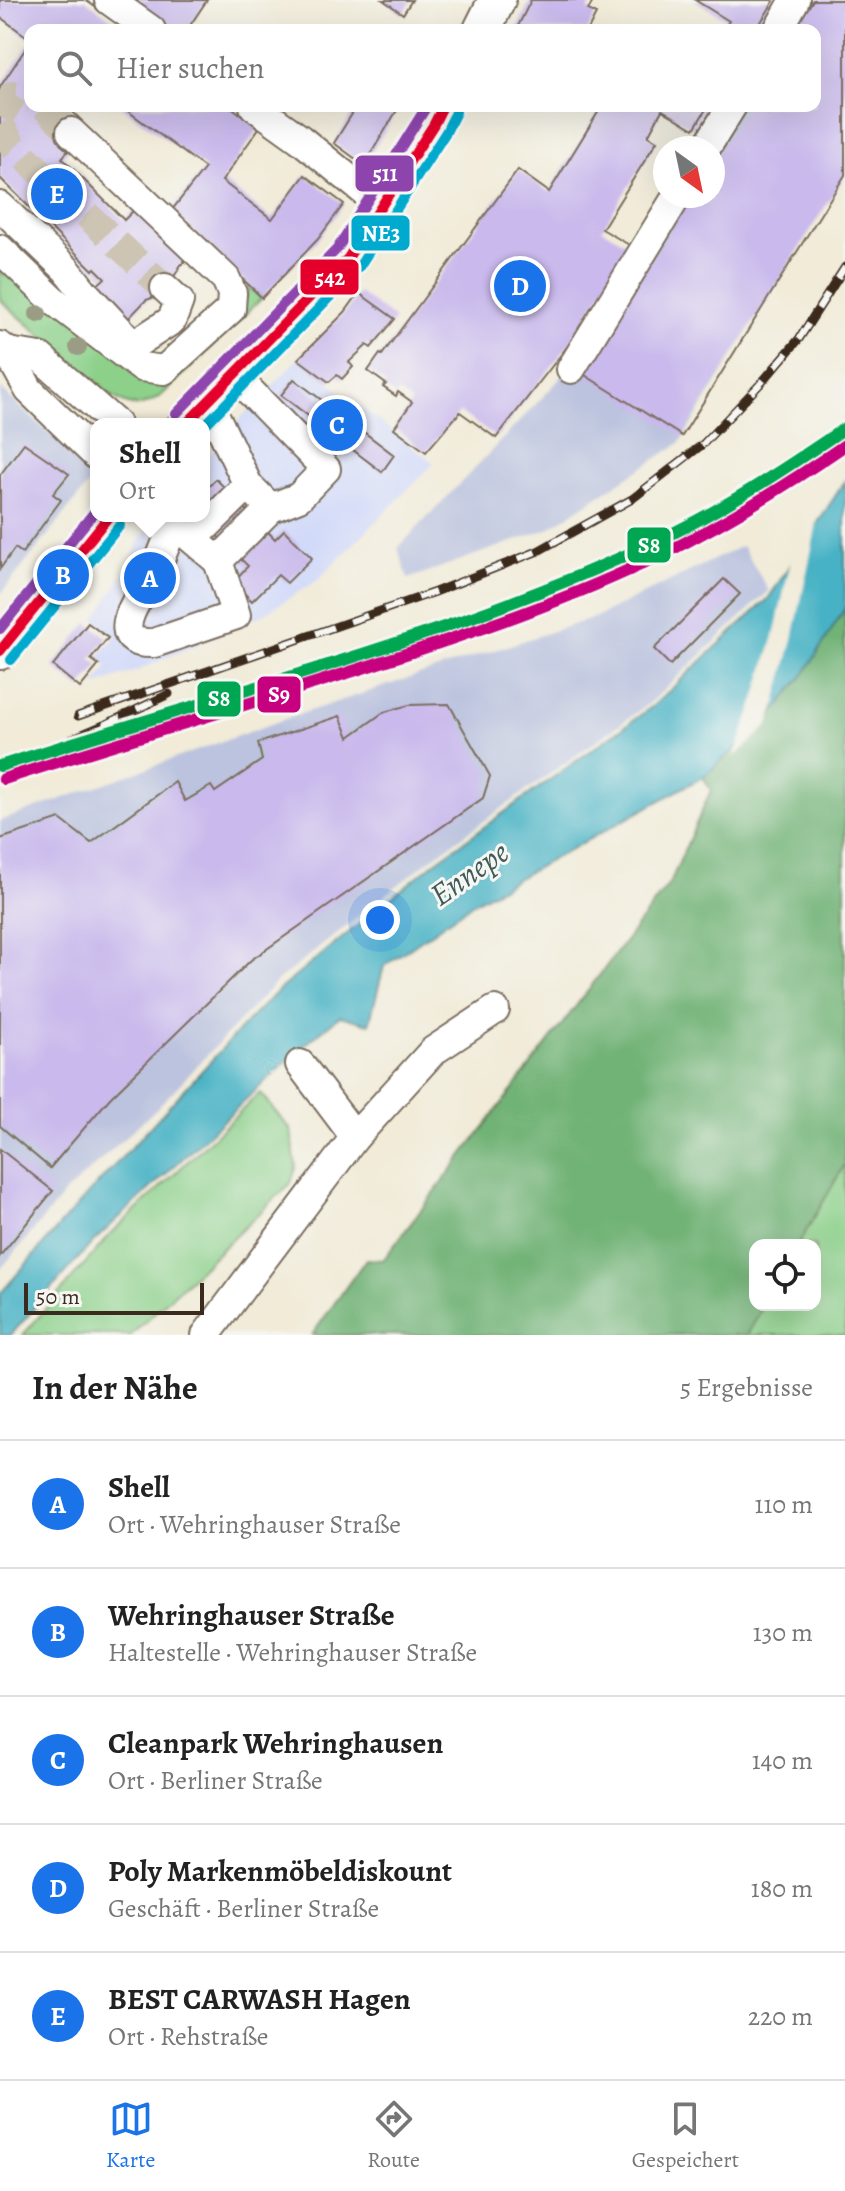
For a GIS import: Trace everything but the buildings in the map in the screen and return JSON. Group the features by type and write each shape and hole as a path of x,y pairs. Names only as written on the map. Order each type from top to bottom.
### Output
{"main road":[{"path":"485,24 497,0"},
{"path":"197,413 348,258 440,112"},
{"path":"0,651 104,522"}],"street":[{"path":"109,0 143,24"},
{"path":"781,24 795,0"},
{"path":"262,112 381,205"},
{"path":"713,136 728,112"},
{"path":"0,249 53,300 141,367 164,370 231,309 232,293 226,279 71,132"},
{"path":"0,206 66,269 129,340 140,341 172,320 179,301 165,288"},
{"path":"571,369 670,208"},
{"path":"4,349 40,357 109,418"},
{"path":"4,349 29,390 90,449"},
{"path":"218,561 271,508 299,497 326,469 234,375"},
{"path":"210,431 248,485 271,508"},
{"path":"210,507 248,485"},
{"path":"134,605 126,628 132,639 142,644 154,643 236,615 218,561 177,526 160,559"},
{"path":"206,1335 355,1137 433,1051 495,1010"},
{"path":"300,1064 355,1137"}],"shaded area":[{"path":"781,0 845,0 845,171 680,443 548,529 408,579 398,548 559,380 660,208 725,208 725,136 715,136 718,112 821,112 821,24 767,24"},
{"path":"298,359 434,463 318,580 262,615 139,670 93,686 108,667 98,656 115,638 95,619 123,576 141,538 154,522 210,522 210,454"},
{"path":"0,388 90,471 90,482 0,595"},
{"path":"742,546 769,591 651,702 432,858 276,982 159,1106 65,1193 0,1270 0,821 282,720 596,617"}],"green space":[{"path":"0,258 145,374 243,306 249,287 262,298 162,395 137,406 112,396 0,300"},
{"path":"845,608 845,1164 801,1239 749,1239 749,1311 761,1311 747,1335 312,1335 366,1259 383,1260 671,881 711,790 703,777 765,723 805,673"},
{"path":"260,1093 291,1130 296,1168 291,1183 131,1335 23,1335 109,1236"},
{"path":"845,1164 845,1335 747,1335 761,1311 821,1311 821,1239 801,1239"}],"water":[{"name":"Ennepe","path":"845,481 845,608 805,673 765,723 703,777 476,901 384,966 369,1024 340,1016 301,1048 92,1243 11,1335 0,1335 0,1294 242,1027 280,989 435,862 653,706 768,599"}],"pier":[{"path":"819,514 793,639 774,710 768,726 734,757 774,636 792,555"}],"tunnel":[{"path":"0,117 13,95 24,97"},
{"path":"50,112 71,132"},
{"path":"0,124 13,146 165,288"},
{"path":"139,597 160,559"}],"railway":[{"path":"78,716 435,592 538,551 632,499 703,444 763,381 799,339 845,267"},
{"path":"38,753 169,694"}],"transit line":[{"name":"511","path":"176,414 337,249 423,112"},
{"name":"542","path":"192,418 348,258 440,112"},
{"name":"NE3","path":"210,420 359,267 456,112"},
{"name":"S8","path":"0,766 330,665 574,578 653,543 727,504 845,428"},
{"name":"S9","path":"4,779 369,666 555,601 687,542 845,445"},
{"name":"511","path":"0,629 90,517"},
{"name":"542","path":"0,651 104,522"},
{"name":"NE3","path":"11,660 120,525"}],"place":[{"name":"BEST CARWASH Hagen","path":"57,194"},
{"name":"Poly Markenmöbeldiskount","path":"520,286"},
{"name":"Cleanpark Wehringhausen","path":"337,425"},
{"name":"Wehringhauser Straße","path":"63,575"},
{"name":"Shell","path":"150,578"}]}
